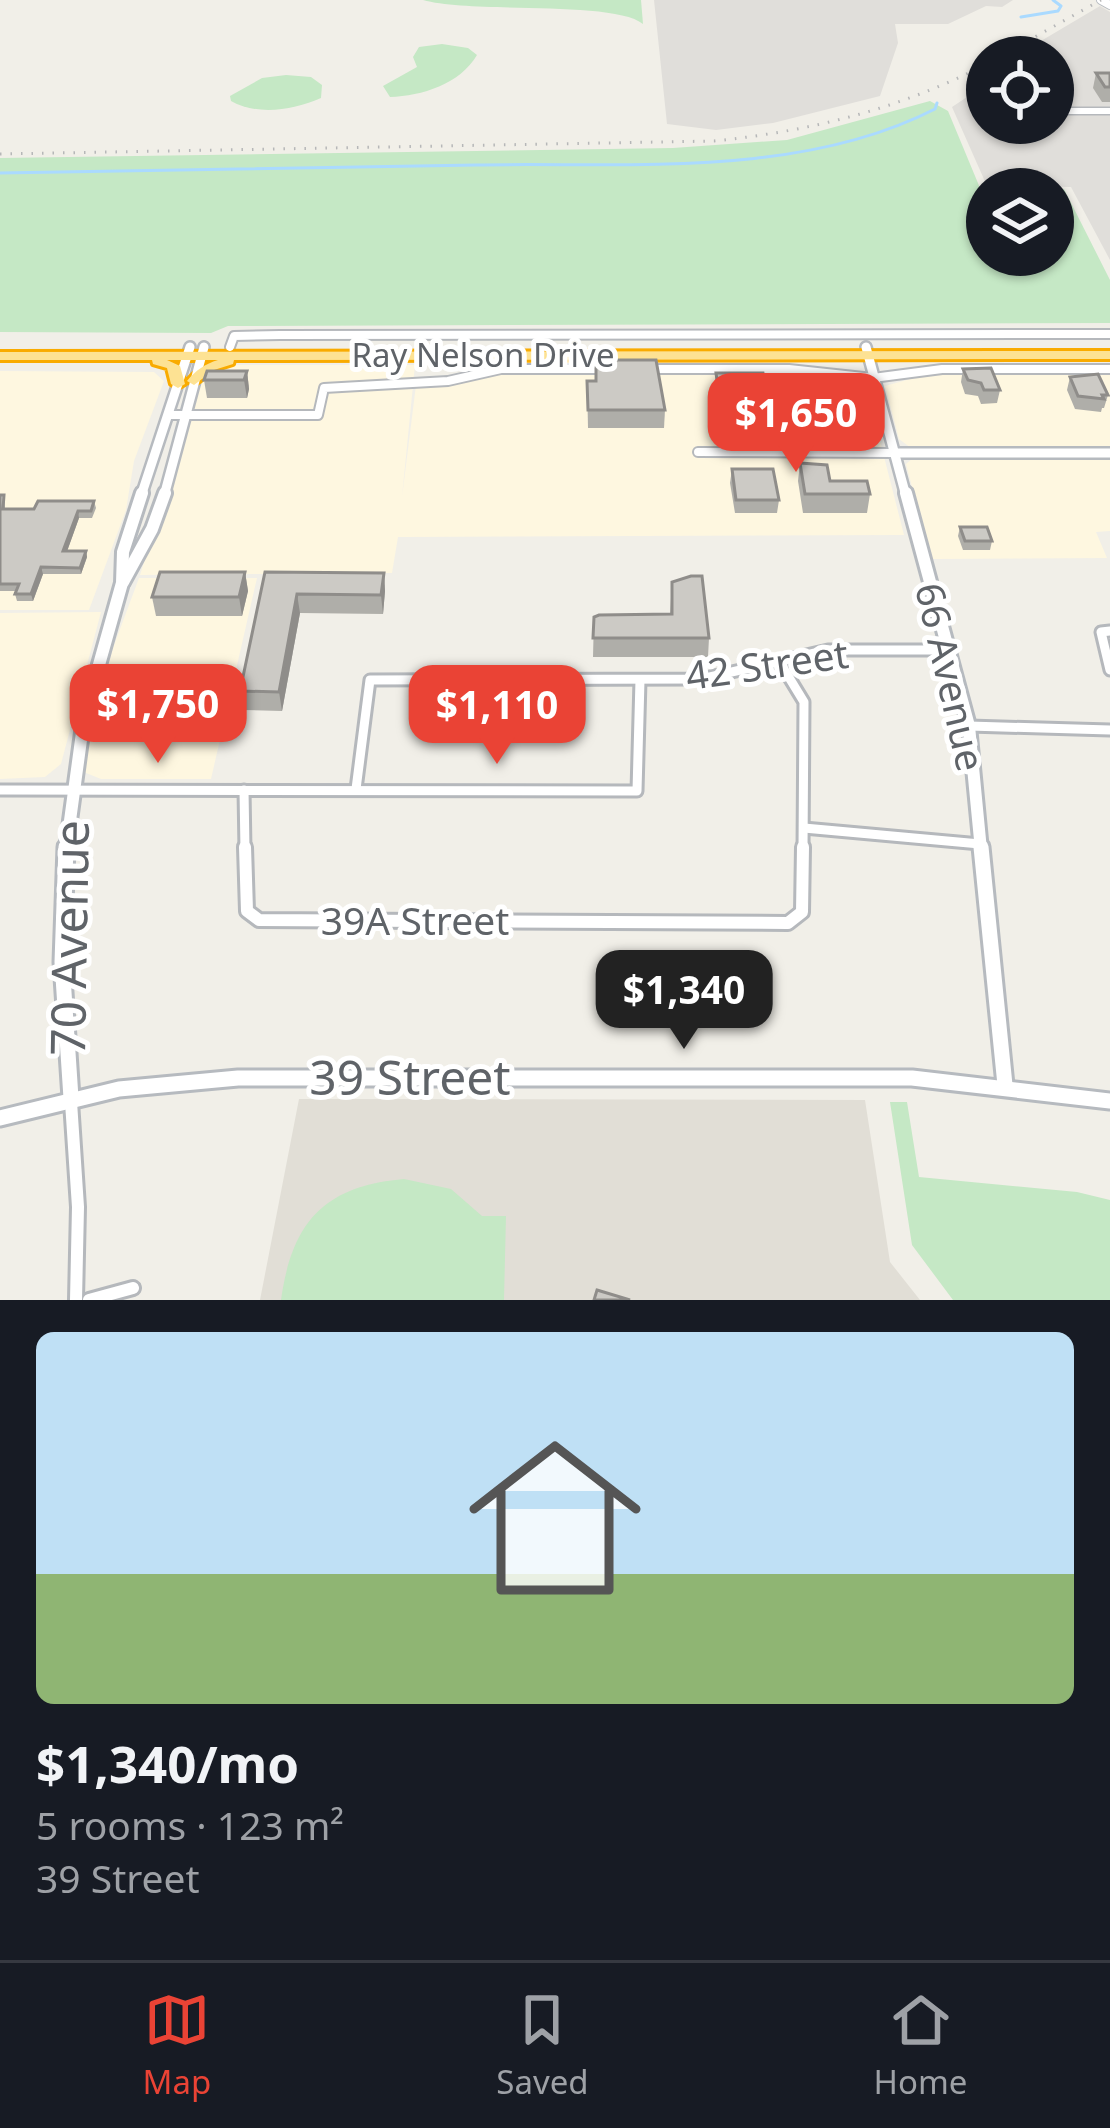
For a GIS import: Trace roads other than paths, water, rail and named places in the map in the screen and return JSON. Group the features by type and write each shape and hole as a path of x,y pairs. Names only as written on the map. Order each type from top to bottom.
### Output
{"highway":[{"name":"Ray Nelson Drive","path":"0,351 133,355 230,347 1110,351"},
{"name":"Ray Nelson Drive","path":"0,351 196,351 270,356 867,351"},
{"path":"133,355 172,366 186,383 218,363 270,356"}],"street":[{"path":"1102,0 1110,5"},
{"path":"1074,111 1110,111"},
{"path":"230,347 234,336 257,335 1110,334"},
{"name":"70 Avenue","path":"76,1300 78,1208 62,920 72,790 90,691 122,583 123,552 196,351"},
{"name":"66 Avenue","path":"867,351 969,726 1005,1085"},
{"path":"169,415 318,415 324,388 448,381 496,370 612,369"},
{"path":"634,369 788,369 873,378 942,369 1110,369"},
{"name":"70 Avenue","path":"122,583 140,558 185,415 186,383"},
{"path":"698,452 1110,453"},
{"path":"1105,632 1110,670"},
{"name":"42 Street","path":"356,789 370,680 701,679 828,650 948,650"},
{"path":"779,661 804,702 804,828 980,844"},
{"path":"0,790 637,791 640,680"},
{"path":"969,726 1110,730"},
{"name":"39A Street","path":"244,790 248,911 259,920 788,923 802,912 804,828"},
{"name":"39 Street","path":"0,1118 70,1098 166,1082 238,1078 891,1078 1005,1085 1110,1101"},
{"path":"89,1300 133,1288"}],"waterway":[{"path":"1021,17 1058,11 1061,6 1053,0"},
{"path":"0,173 710,162 827,147 882,131 935,109 937,103"}],"railway":[{"path":"1037,36 1101,0"},
{"path":"0,154 714,141 854,116 966,74"}]}
